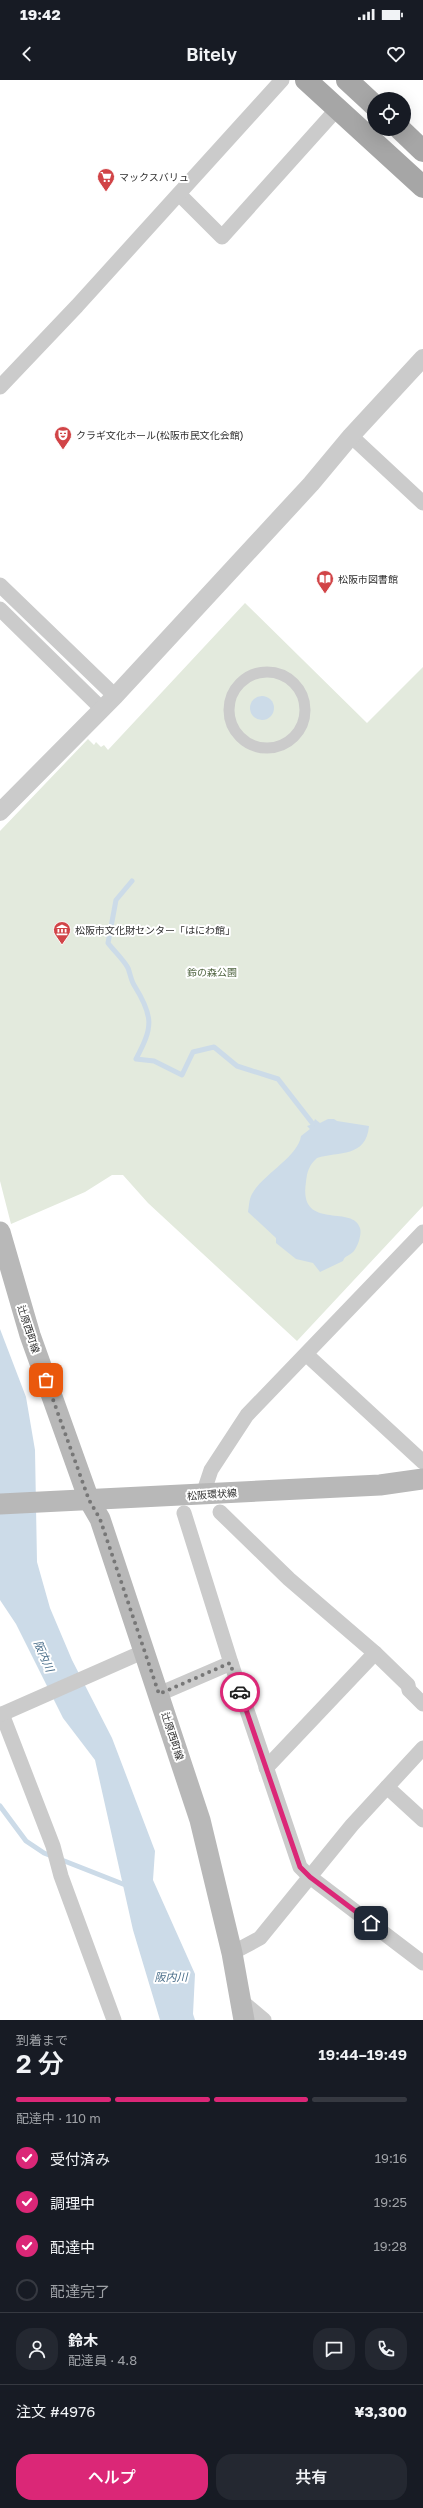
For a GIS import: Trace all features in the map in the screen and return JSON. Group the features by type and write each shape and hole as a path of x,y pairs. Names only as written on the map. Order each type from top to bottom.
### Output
{"main road":[{"path":"306,80 423,187"},
{"path":"346,80 367,99"},
{"path":"407,136 423,151"},
{"name":"辻原西町線","path":"0,1232 81,1501 100,1519 139,1654 159,1694 200,1820 232,1953 239,1999 244,2020"},
{"name":"松阪環状線","path":"0,1504 380,1485 423,1479"}],"street":[{"path":"0,386 179,194 282,80"},
{"path":"179,194 222,237 338,109"},
{"path":"0,812 102,709 311,484 351,436 423,358"},
{"path":"351,436 423,504"},
{"path":"0,585 114,696"},
{"path":"0,609 102,709"},
{"path":"260,672 273,672 285,676 295,684 301,694 304,711 300,729 292,738 282,745 270,748 258,747 246,742 236,733 230,721 228,708 231,696 238,684 248,676 260,672"},
{"path":"204,1494 214,1463 247,1415 307,1355 423,1232"},
{"path":"307,1355 423,1462"},
{"path":"220,1512 289,1579 375,1652 423,1704"},
{"path":"184,1513 230,1663 300,1867 310,1877 423,1963"},
{"path":"266,1768 375,1652"},
{"path":"114,2020 60,1871 53,1846 2,1714 139,1654"},
{"path":"159,1694 230,1663"},
{"path":"232,1953 260,1938 352,1825 423,1748"},
{"path":"387,1787 423,1819"},
{"path":"239,1999 264,2020"}],"green space":[{"name":"鈴の森公園","path":"245,603 367,723 423,667 423,1206 297,1341 148,1203 123,1175 112,1175 85,1192 11,1224 0,1181 0,831 88,739 94,745 96,742 101,747 104,745 108,750"}],"water":[{"path":"262,696 270,700 274,708 270,716 262,720 254,716 250,708 254,700"},
{"path":"315,1119 320,1123 328,1119 334,1119 337,1121 369,1126 367,1136 363,1144 350,1151 317,1158 310,1166 306,1182 306,1197 310,1207 327,1215 347,1218 355,1221 360,1228 360,1237 352,1253 343,1261 320,1272 313,1263 296,1259 276,1243 276,1238 248,1212 251,1196 257,1187 294,1151 301,1136 310,1129 307,1126 313,1124"},
{"name":"阪内川","path":"0,1329 26,1397 35,1450 37,1562 50,1608 72,1660 112,1738 155,1851 153,1880 195,1974 193,2014 195,2020 160,2020 133,1930 95,1760 63,1718 16,1624 0,1600"}],"waterway":[{"path":"132,881 116,900 108,943 124,961 128,968 133,983 141,996 148,1014 149,1022 146,1038 136,1059 154,1061 182,1075 193,1052 214,1047 237,1066 278,1079 313,1124"},
{"path":"0,1806 26,1841 44,1853 128,1886"}],"way so far":[{"path":"46,1380 89,1500 100,1519 112,1552 159,1694 230,1663 240,1692"}],"place":[{"name":"マックスバリュ","path":"106,192"},
{"name":"クラギ文化ホール(松阪市民文化会館)","path":"63,450"},
{"name":"松阪市図書館","path":"325,594"},
{"name":"松阪市文化財センター「はにわ館」","path":"62,945"}],"route":[{"path":"240,1692 300,1867 310,1877 371,1923"}]}
